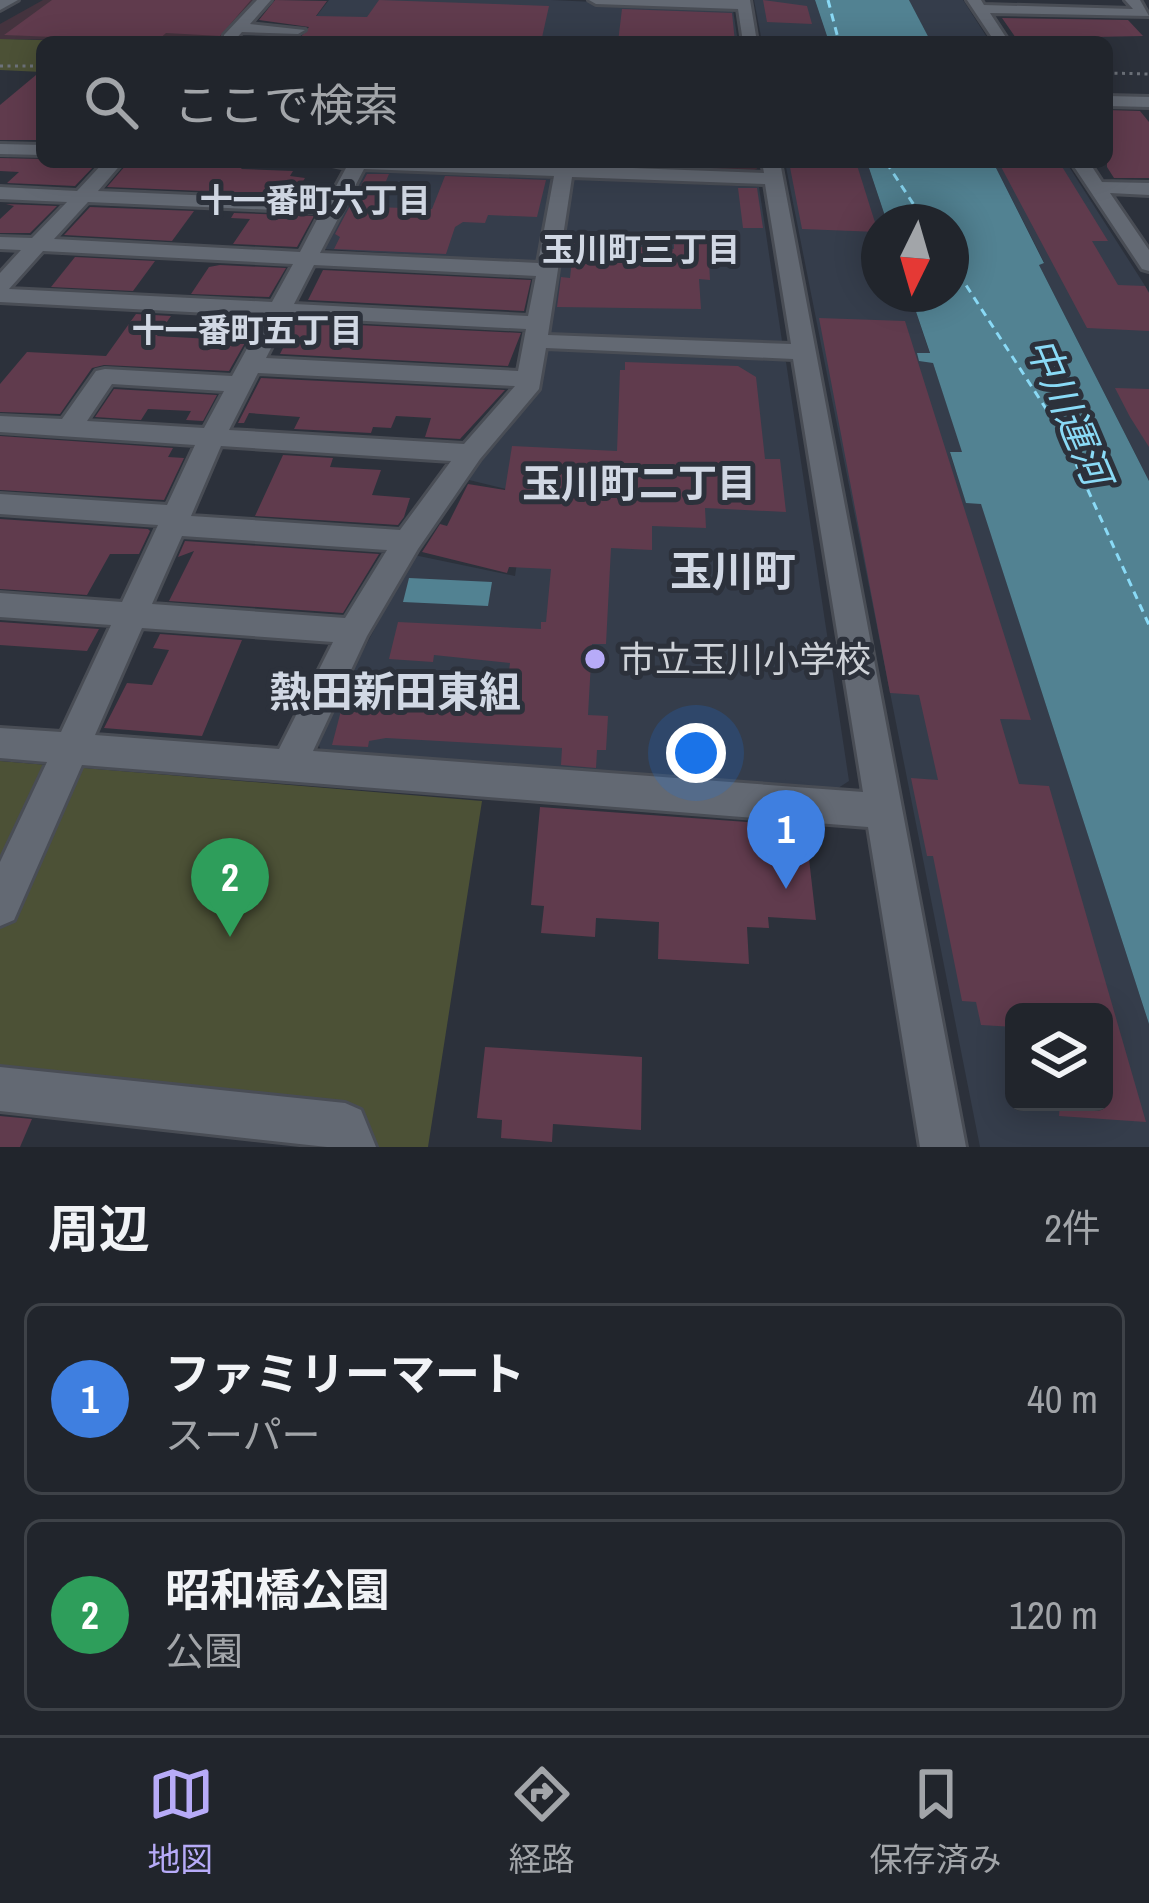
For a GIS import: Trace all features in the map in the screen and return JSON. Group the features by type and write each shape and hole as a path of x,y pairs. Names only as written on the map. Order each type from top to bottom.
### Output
{"street":[{"path":"230,36 264,0"},
{"path":"596,0 743,2 749,36"},
{"path":"977,5 1089,6 1145,14 1132,0"},
{"path":"977,5 998,36"},
{"path":"237,28 298,30"},
{"path":"1113,101 1149,102"},
{"path":"0,149 36,150"},
{"path":"0,286 108,168"},
{"path":"0,906 212,437 355,168"},
{"path":"286,768 355,631 408,542 471,453 527,389 563,168 772,170 943,1147"},
{"path":"1085,168 1149,265"},
{"path":"1097,188 1149,189"},
{"path":"0,193 334,207"},
{"path":"0,243 548,270"},
{"path":"0,295 280,310 804,352"},
{"path":"69,428 105,376 529,379"},
{"path":"0,424 471,453"},
{"path":"0,504 408,542"},
{"path":"0,605 355,631"},
{"path":"0,743 884,811"},
{"path":"0,1089 345,1126 353,1147"}],"path":[{"path":"0,65 36,66"},
{"path":"1113,73 1149,74"}],"shaded area":[{"path":"43,0 256,0 223,36 0,39 0,24"},
{"path":"329,0 551,0 728,8 733,10 737,36 312,36 321,24 311,23"},
{"path":"754,0 815,0 827,36 761,36"},
{"path":"909,0 963,0 986,36 928,36"},
{"path":"668,168 757,168 749,172"},
{"path":"786,168 869,168 881,204 861,204 861,312 916,312 963,453 950,453 966,502 981,503 1149,1024 1149,1147 980,1147"},
{"path":"996,168 1070,168 1149,292 1149,481 1038,263 1044,262"},
{"path":"365,171 557,179 542,258 530,262 325,249"},
{"path":"568,178 759,187 782,341 777,345 546,335"},
{"name":"市立玉川小学校","path":"543,349 786,362 849,781 832,792 321,750 316,739 414,555 515,576 527,494 465,479 537,392"}],"green space":[{"path":"0,39 36,40 36,72 0,70"},
{"path":"0,761 482,801 428,1147 373,1147 0,1073"}],"water":[{"path":"815,0 909,0 928,36 827,36"},
{"name":"中川運河","path":"869,168 996,168 1044,263 1039,265 1149,481 1149,1024 981,504 966,503 950,452 962,452 933,363 919,361 917,353 930,353 916,312 969,312 969,204 881,204"},
{"path":"409,578 492,582 488,606 403,602"}],"building":[{"path":"52,0 251,0 220,36 4,35"},
{"path":"275,0 327,1 316,16 367,17 379,0 549,6 542,36 302,36 309,27 259,20"},
{"path":"763,0 807,6 812,24 767,22"},
{"path":"622,9 732,13 734,36 619,36"},
{"path":"1002,18 1128,20 1143,36 1113,37 1015,36"},
{"path":"36,75 36,140 0,140 0,105"},
{"path":"1113,110 1140,111 1149,122 1149,178 1114,178 1108,168 1113,168"},
{"path":"0,158 36,159 36,168 92,168 75,186 7,183 19,172 0,171"},
{"path":"123,168 242,168 293,171 290,176 305,178 295,195 107,187"},
{"path":"790,168 858,168 869,204 861,204 861,231 802,229"},
{"path":"1002,168 1063,168 1108,241 1092,241 1118,285 1145,286 1149,293 1149,331 1087,328"},
{"path":"367,174 389,174 375,207 432,209 445,176 546,180 537,217 488,215 485,223 463,222 455,227 446,254 334,249 340,237 335,234"},
{"path":"738,188 757,188 763,228 743,228"},
{"path":"6,204 57,206 30,233 0,233 0,219 14,206"},
{"path":"90,207 194,211 172,241 64,235"},
{"path":"234,213 314,216 297,247 233,244 250,219 231,218"},
{"path":"574,243 674,249 674,243 708,244 710,280 699,279 701,309 557,307 561,277 570,278"},
{"path":"75,257 155,261 133,291 51,287"},
{"path":"209,267 286,268 269,297 191,294"},
{"path":"323,270 531,280 524,311 308,300"},
{"path":"136,314 171,316 157,336 246,341 229,371 104,365 92,368 60,414 0,412 0,384 27,352 106,356"},
{"path":"819,318 905,321 1031,720 1000,719 1019,784 1049,786 1112,1003 1005,1003 1005,1026 981,1025 976,1002 962,1001 933,856 927,856 911,778 938,780 919,695 890,693"},
{"path":"296,322 521,333 508,366 280,354"},
{"path":"625,362 738,366 756,377 765,459 780,459 786,512 705,508 706,528 652,526 652,550 611,548 606,644 592,644 588,715 608,716 606,750 597,750 596,768 561,765 562,748 386,738 369,741 368,747 332,745 343,703 504,711 510,663 434,655 433,662 389,659 398,622 541,629 541,622 546,622 551,569 509,567 507,573 422,552 440,524 447,526 468,484 505,490 512,446 617,451 620,370 625,370"},
{"path":"261,378 505,390 460,439 425,437 431,418 396,416 391,428 373,427 371,433 294,429 300,417 249,413 244,423 238,423"},
{"path":"1115,388 1149,389 1149,447 1130,417"},
{"path":"114,389 217,395 203,421 186,420 191,411 148,409 141,420 95,417"},
{"path":"0,436 173,448 168,457 184,458 164,500 0,490"},
{"path":"283,455 333,458 330,467 381,470 372,495 410,498 404,517 398,525 255,516"},
{"path":"0,519 150,531 139,554 110,554 87,595 0,589"},
{"path":"185,541 379,554 343,613 169,601 194,551 178,557"},
{"path":"0,622 99,629 87,651 0,645"},
{"path":"160,634 242,640 202,736 104,728 127,683 152,685 169,650 153,648"},
{"path":"540,807 761,823 763,847 808,850 816,920 768,917 769,928 747,927 749,964 658,959 659,922 596,918 595,937 541,933 544,906 531,905"},
{"path":"1113,1008 1146,1122 1059,1116 1059,1111 1113,1111"},
{"path":"485,1047 642,1057 641,1130 553,1124 552,1142 501,1138 502,1120 477,1118"},
{"path":"0,1116 32,1119 20,1147 0,1147"}],"ferry route":[{"path":"828,0 837,36"},
{"path":"890,168 913,204"},
{"path":"969,290 1063,435 1149,625"}],"place":[{"name":"市立玉川小学校","path":"595,659"},
{"name":"ファミリーマート","path":"786,889"},
{"name":"昭和橋公園","path":"230,937"}],"district":[{"name":"十一番町六丁目","path":"315,200"},
{"name":"玉川町三丁目","path":"641,249"},
{"name":"十一番町五丁目","path":"247,330"},
{"name":"玉川町二丁目","path":"639,483"},
{"name":"玉川町","path":"733,571"},
{"name":"熱田新田東組","path":"395,692"}]}
